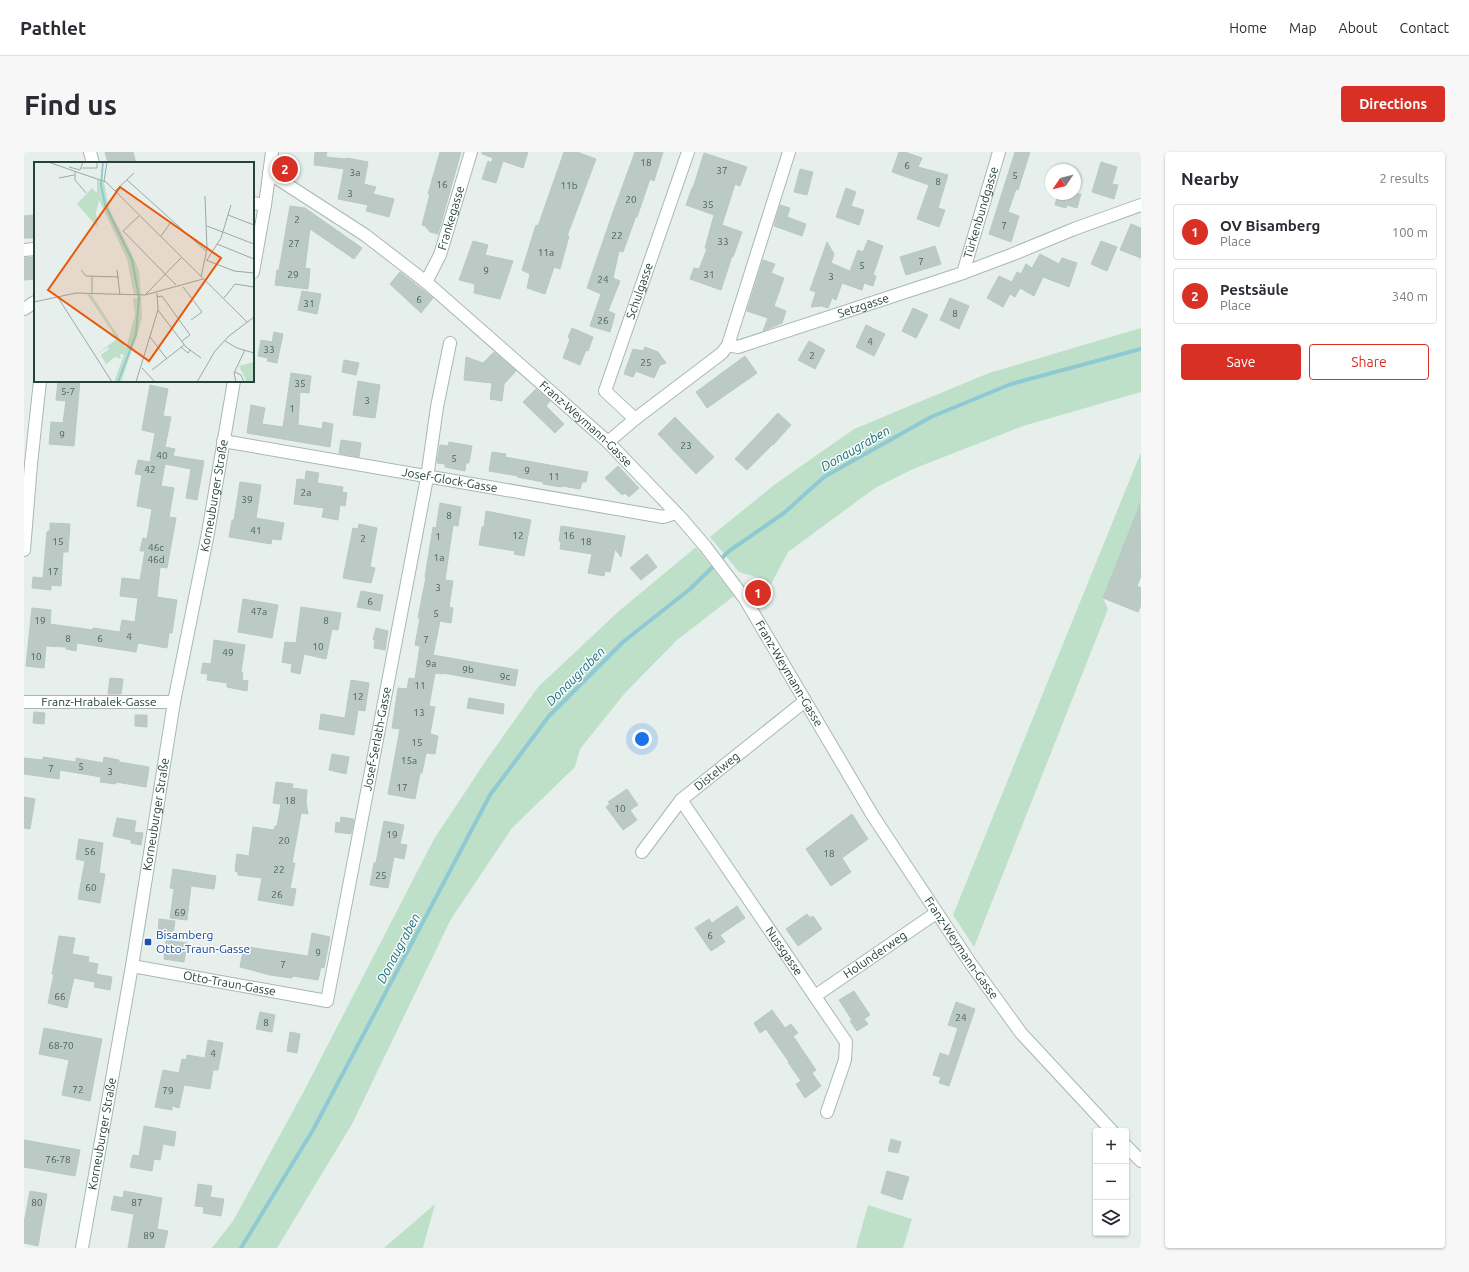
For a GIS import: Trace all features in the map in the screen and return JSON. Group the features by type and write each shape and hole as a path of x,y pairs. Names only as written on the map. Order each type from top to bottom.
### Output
{"street":[{"path":"90,152 93,162"},
{"path":"254,261 259,204 269,172 272,152"},
{"name":"Frankegasse","path":"426,282 440,255 471,152"},
{"name":"Schulgasse","path":"635,419 605,391 688,152"},
{"path":"608,442 635,419 722,353 728,345 789,152"},
{"name":"Türkenbundgasse","path":"963,273 999,152"},
{"name":"Franz-Weymann-Gasse","path":"269,172 365,235 426,282 608,442 676,513 705,546 745,599 873,816 971,964 1021,1033 1109,1128"},
{"name":"Setzgasse","path":"728,345 738,347 963,273 1074,229 1141,205"},
{"path":"24,250 34,249"},
{"path":"24,309 34,303"},
{"name":"Josef-Serlath-Gasse","path":"328,1001 450,343"},
{"path":"24,550 40,382"},
{"name":"Korneuburger Straße","path":"82,1248 132,966 174,702 208,533 234,382"},
{"name":"Josef-Glock-Gasse","path":"223,441 426,478 662,518 676,513"},
{"name":"Distelweg","path":"642,852 681,800 805,701"},
{"name":"Franz-Hrabalek-Gasse","path":"24,702 174,702"},
{"name":"Nussgasse","path":"681,800 846,1042 845,1060 826,1112"},
{"name":"Holunderweg","path":"815,996 936,913"},
{"name":"Otto-Traun-Gasse","path":"132,966 328,1001"},
{"path":"1129,1149 1140,1158"}],"green space":[{"path":"1141,328 1141,392 1023,426 913,469 875,488 788,552 769,588 759,578 739,572 710,537 774,485 854,429 989,373"},
{"path":"1141,452 1141,503 1103,598 1108,609 974,947 953,915"},
{"path":"696,547 734,596 677,640 625,693 580,749 575,767 512,828 451,919 352,1124 277,1248 212,1248 233,1221 304,1091 434,839 485,762 538,687 619,611"},
{"path":"435,1204 423,1248 384,1248"},
{"path":"868,1205 912,1219 903,1248 856,1248"}],"building":[{"path":"105,152 133,152 136,162 108,162"},
{"path":"315,152 327,152 326,157 347,158 368,162 364,184 376,187 373,194 394,199 389,217 366,211 368,205 338,199 344,169 314,165"},
{"path":"440,152 461,152 438,234 430,232 425,226 422,225 430,194 428,194"},
{"path":"482,152 528,152 523,168 503,161 496,183 482,179 488,161 491,163 493,158 482,154"},
{"path":"564,152 577,152 596,159 567,236 569,236 560,269 554,267 545,294 527,288 530,274 522,270 536,225 538,226"},
{"path":"635,152 663,152 654,181 650,179 623,252 619,251 613,278 620,281 608,311 615,314 610,332 590,326 601,294 587,288"},
{"path":"899,152 905,152 922,158 918,167 948,175 938,208 945,210 939,227 917,219 929,185 892,172"},
{"path":"1015,152 1030,152 1018,190 1016,189 1008,212 1019,216 1011,242 989,234"},
{"path":"704,153 747,167 740,186 735,184 722,225 742,232 733,257 732,256 721,290 690,279 694,268 699,269 707,249 705,248 714,215 686,205"},
{"path":"1101,162 1117,167 1112,184 1118,185 1114,199 1092,192"},
{"path":"800,169 813,172 807,195 794,192"},
{"path":"846,188 856,192 851,206 864,210 859,225 836,217"},
{"path":"1056,200 1079,200 1077,208 1067,205 1066,208 1055,205"},
{"path":"780,205 790,208 787,217 806,224 802,236 774,226"},
{"path":"290,206 305,208 362,248 354,259 310,229 305,268 310,269 308,289 275,285"},
{"path":"34,215 34,238 24,238 24,216"},
{"path":"1131,224 1141,228 1141,258 1120,250"},
{"path":"868,240 883,246 873,275 876,276 873,286 864,283 862,290 842,283 836,300 832,298 828,308 822,306 811,307 816,292 810,290 827,242 834,254 831,263 850,271 858,250 863,252"},
{"path":"473,241 488,245 485,255 513,261 500,299 474,293 475,284 459,280"},
{"path":"1101,241 1117,247 1107,271 1091,264"},
{"path":"935,246 941,264 906,275 900,257"},
{"path":"1040,254 1059,264 1062,258 1077,263 1069,287 1043,277 1034,296 1020,288 1015,297 1010,294 1003,307 987,298 999,276 1012,282 1017,272 1021,274 1026,264 1032,268"},
{"path":"34,257 34,279 24,280 24,258"},
{"path":"763,260 775,264 771,273 784,278 774,306 786,311 782,323 763,331 768,318 747,311"},
{"path":"400,272 433,298 421,313 390,284"},
{"path":"302,291 321,294 317,314 298,310"},
{"path":"950,298 969,306 959,329 940,320"},
{"path":"913,308 928,315 916,338 902,331"},
{"path":"866,325 885,334 874,356 856,347"},
{"path":"572,328 593,337 588,351 586,350 580,365 563,358 570,339 568,337"},
{"path":"274,332 283,334 277,363 267,361 268,358 258,356 261,340 272,342"},
{"path":"809,341 825,350 815,369 798,360"},
{"path":"645,347 658,352 666,363 660,365 654,378 636,371 633,377 624,374 633,349 643,351"},
{"path":"494,352 516,371 504,384 502,401 490,399 492,383 464,380 466,357 483,363"},
{"path":"745,356 757,373 707,408 696,392"},
{"path":"344,360 359,363 356,375 342,372"},
{"path":"291,373 311,376 309,393 300,392 298,425 322,429 323,422 333,424 330,447 247,433 251,405 265,408 262,424 283,427"},
{"path":"358,381 380,385 375,418 353,415"},
{"path":"58,382 80,382 74,446 49,444 51,422 63,423 66,401 56,400"},
{"path":"150,385 168,389 163,416 171,417 165,447 175,449 173,456 204,461 197,500 186,498 191,469 165,464 161,486 174,488 169,517 176,518 167,568 160,567 157,597 177,600 172,633 169,633 167,648 138,643 136,652 77,643 76,651 66,649 66,647 46,646 44,668 26,666 32,608 51,610 50,624 93,630 93,628 120,632 122,620 135,622 138,598 120,596 122,578 140,580 145,551 140,551 143,538 147,539 152,509 137,506 142,475 135,474 138,460 150,462 155,433 142,430"},
{"path":"536,389 550,401 546,406 564,424 555,433 523,402"},
{"path":"778,413 791,425 747,470 735,459"},
{"path":"675,417 714,457 696,474 658,434"},
{"path":"341,440 361,443 359,457 339,453"},
{"path":"449,442 472,446 469,463 466,463 465,471 445,467 445,464 437,463 440,445 448,446"},
{"path":"492,452 506,454 505,457 588,472 586,482 582,482 580,489 561,487 543,484 543,482 517,477 518,476 489,471"},
{"path":"618,466 639,488 629,497 625,493 622,495 605,478"},
{"path":"306,471 319,473 317,483 343,487 342,492 347,493 345,506 340,505 338,520 322,517 324,508 294,504 297,479 305,480"},
{"path":"240,482 261,485 256,518 284,523 281,540 272,539 271,544 229,537 232,520 234,520"},
{"path":"440,503 461,507 458,526 453,525 445,580 453,581 449,607 453,608 451,623 440,621 433,655 518,670 515,686 443,673 435,673 429,706 435,707 430,734 438,736 435,754 426,753 415,799 388,794 400,729 392,728 398,688 407,689 409,678 415,679 420,646 415,645 420,618 418,618 426,577 433,527 436,528"},
{"path":"1140,504 1141,576 1137,586 1141,588 1141,605 1138,612 1103,598"},
{"path":"486,511 531,520 524,556 514,554 515,551 479,545 482,527 484,527"},
{"path":"50,523 70,524 68,552 63,552 61,586 51,585 51,590 32,588 33,577 43,578 47,532 50,530"},
{"path":"359,524 377,528 370,567 375,568 371,583 343,578 353,528 358,529"},
{"path":"561,526 625,536 621,557 615,549 610,572 605,571 604,576 588,573 592,554 560,549 561,542 559,541"},
{"path":"647,554 657,567 641,580 630,568"},
{"path":"361,591 383,595 380,611 357,607"},
{"path":"243,599 278,605 272,638 238,632"},
{"path":"301,607 341,613 338,630 332,629 326,659 304,654 300,674 291,672 292,664 282,662 285,642 296,643"},
{"path":"376,628 388,631 385,650 374,648 375,640 373,640"},
{"path":"214,640 245,645 241,672 243,673 242,680 248,681 247,691 227,687 227,683 207,680 208,674 201,673 203,663 211,664"},
{"path":"110,678 123,679 121,694 108,694"},
{"path":"351,680 369,683 365,711 358,710 354,735 319,729 321,714 345,718"},
{"path":"469,698 504,704 503,714 467,708"},
{"path":"34,712 45,713 44,724 33,723"},
{"path":"135,715 147,715 147,727 135,726"},
{"path":"332,754 349,757 346,774 329,770"},
{"path":"43,757 76,762 76,758 103,763 104,757 119,760 119,762 149,767 146,787 116,782 116,784 100,782 101,777 60,770 59,779 24,774 24,758 43,760"},
{"path":"276,782 293,784 292,788 307,790 306,803 308,814 301,813 292,863 295,863 290,888 296,889 293,906 258,900 262,878 238,875 238,872 235,871 237,854 249,856 253,827 274,830 275,826 277,826 281,804 273,803"},
{"path":"627,789 638,805 630,810 637,820 623,830 606,807 610,804 608,802"},
{"path":"24,797 35,799 30,829 24,828"},
{"path":"852,814 868,839 842,858 851,872 831,886 806,849"},
{"path":"341,817 354,819 351,834 335,832 336,822 340,823"},
{"path":"117,818 136,821 134,832 143,833 141,845 131,843 131,840 113,836"},
{"path":"384,821 404,825 400,844 407,845 404,859 394,857 388,888 370,885"},
{"path":"79,839 103,843 99,873 105,874 100,903 78,899 85,861 76,859"},
{"path":"173,869 216,876 214,889 191,886 187,920 170,918 174,889 170,888"},
{"path":"737,906 745,918 720,935 725,942 711,951 695,928 709,919 712,923"},
{"path":"807,914 810,918 813,916 822,929 798,946 786,929"},
{"path":"159,919 175,921 173,935 158,933"},
{"path":"312,933 330,937 324,968 321,967 318,980 293,976 292,978 270,975 240,967 243,951 247,951 248,947 308,956"},
{"path":"59,936 75,938 72,954 89,957 88,962 98,964 96,974 112,977 110,990 94,987 96,979 95,982 74,978 67,1008 48,1003 54,974 52,974"},
{"path":"166,940 187,943 184,962 164,959"},
{"path":"854,991 870,1015 864,1019 868,1024 857,1031 839,1000"},
{"path":"956,1002 975,1009 949,1086 939,1083 941,1077 933,1075 940,1053 949,1056 958,1028 948,1025"},
{"path":"772,1010 785,1028 791,1024 798,1033 793,1036 816,1070 812,1073 821,1086 805,1098 796,1084 801,1081 789,1062 766,1029 760,1033 754,1023"},
{"path":"260,1012 275,1015 272,1032 256,1029"},
{"path":"44,1028 102,1039 90,1101 62,1095 69,1060 39,1054"},
{"path":"290,1032 300,1034 297,1053 287,1051"},
{"path":"208,1040 223,1043 218,1070 213,1070 210,1089 184,1085 179,1108 172,1106 172,1110 155,1107 163,1070 179,1073 182,1059 186,1060 187,1055 205,1058"},
{"path":"144,1126 176,1132 174,1146 163,1144 160,1160 154,1159 152,1171 130,1167 133,1155 139,1156"},
{"path":"891,1139 901,1142 898,1153 888,1151"},
{"path":"24,1140 80,1150 75,1176 24,1167"},
{"path":"887,1171 909,1177 902,1200 881,1193"},
{"path":"198,1184 212,1186 210,1197 224,1199 221,1216 203,1213 204,1207 195,1206"},
{"path":"30,1191 47,1194 38,1246 24,1243 24,1223"},
{"path":"124,1191 162,1198 157,1229 168,1231 164,1248 128,1248 134,1214 111,1210 114,1196 123,1198"}],"waterway":[{"name":"Donaugraben","path":"241,1248 313,1130 490,795 549,716 623,642 690,589 729,551 784,513 824,477 931,417 1011,384 1141,349"}],"place":[{"name":"Pestsäule","path":"285,169"},
{"name":"OV Bisamberg","path":"758,593"},
{"name":"Bisamberg Otto-Traun-Gasse","path":"148,942"}]}
